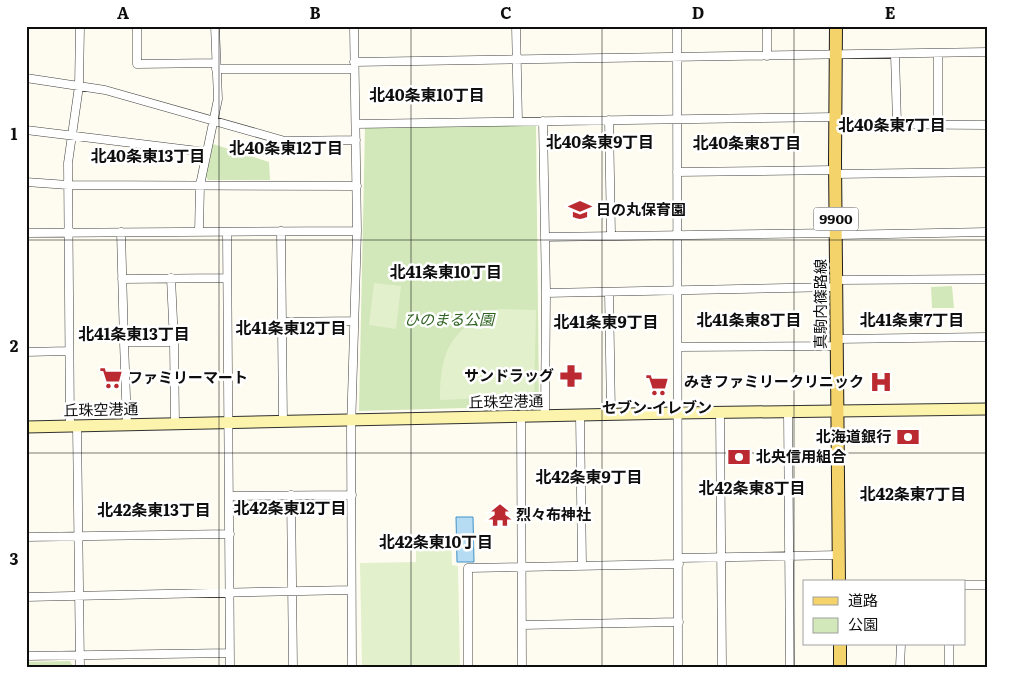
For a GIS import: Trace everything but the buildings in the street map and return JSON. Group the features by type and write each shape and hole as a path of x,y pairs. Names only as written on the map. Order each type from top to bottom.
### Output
{"main road":[{"name":"真駒内篠路線","path":"836,26 837,120 835,172 839,580"},
{"name":"丘珠空港通","path":"26,427 611,414 987,409"},
{"path":"840,646 840,667"}],"street":[{"path":"80,26 79,86 68,185 69,351 78,536 80,667"},
{"path":"137,26 137,64 354,66 515,59 987,52"},
{"path":"199,232 200,185 218,100 215,26"},
{"path":"352,667 351,421 357,231 354,26"},
{"path":"516,26 515,59 518,121"},
{"path":"676,26 678,667"},
{"path":"767,26 767,56"},
{"path":"938,53 938,124"},
{"path":"894,54 897,124"},
{"path":"26,78 105,90 285,140 356,140"},
{"path":"356,124 677,119 837,120 897,124 987,125"},
{"path":"609,120 611,235"},
{"path":"543,121 546,293 545,416"},
{"path":"26,130 73,134 206,152"},
{"path":"677,172 987,172"},
{"path":"26,182 68,185 357,186"},
{"path":"26,233 357,231"},
{"path":"121,232 127,425"},
{"path":"226,232 230,496 230,667"},
{"path":"281,232 283,422"},
{"path":"545,237 987,232"},
{"path":"171,278 175,424"},
{"path":"122,279 227,278"},
{"path":"546,293 987,279"},
{"path":"609,292 611,414"},
{"path":"282,322 354,321"},
{"path":"678,348 987,337"},
{"path":"124,342 174,342"},
{"path":"26,352 69,351"},
{"path":"720,412 722,667"},
{"path":"788,412 790,667"},
{"path":"580,415 582,566"},
{"path":"521,416 522,667"},
{"path":"291,495 293,667"},
{"path":"230,496 352,495"},
{"path":"26,537 230,534"},
{"path":"468,667 468,568 582,566 721,557 839,555"},
{"path":"966,585 987,585"},
{"path":"26,597 351,590"},
{"path":"522,624 679,622"},
{"path":"900,667 901,646"},
{"path":"949,646 949,667"},
{"path":"26,656 230,653"}],"green space":[{"name":"ひのまる公園","path":"536,124 539,406 359,411 365,127"},
{"path":"213,144 269,162 270,180 208,180 206,177"},
{"path":"374,283 401,286 396,329 369,325"},
{"path":"952,286 954,308 932,308 931,287"},
{"path":"498,309 536,310 534,396 440,400 442,367 451,343 469,324"},
{"path":"451,540 452,565 458,566 460,667 362,667 360,563 416,562 416,541"},
{"path":"70,661 73,667 26,667 26,662"}],"water":[{"path":"456,517 473,517 474,562 457,562"}],"place":[{"name":"日の丸保育園","path":"580,210"},
{"name":"サンドラッグ","path":"571,376"},
{"name":"ファミリーマート","path":"111,378"},
{"name":"みきファミリークリニック","path":"881,382"},
{"name":"セブン-イレブン","path":"657,385"},
{"name":"北海道銀行","path":"908,437"},
{"name":"北央信用組合","path":"739,457"},
{"name":"烈々布神社","path":"500,515"}],"district":[{"name":"北40条東10丁目","path":"427,95"},
{"name":"北40条東7丁目","path":"892,125"},
{"name":"北40条東9丁目","path":"600,142"},
{"name":"北40条東8丁目","path":"747,143"},
{"name":"北40条東12丁目","path":"286,148"},
{"name":"北40条東13丁目","path":"148,156"},
{"name":"北41条東10丁目","path":"446,272"},
{"name":"北41条東8丁目","path":"749,320"},
{"name":"北41条東7丁目","path":"912,320"},
{"name":"北41条東9丁目","path":"606,322"},
{"name":"北41条東12丁目","path":"291,328"},
{"name":"北41条東13丁目","path":"134,334"},
{"name":"北42条東9丁目","path":"589,477"},
{"name":"北42条東8丁目","path":"752,488"},
{"name":"北42条東7丁目","path":"913,494"},
{"name":"北42条東12丁目","path":"290,508"},
{"name":"北42条東13丁目","path":"154,510"},
{"name":"北42条東10丁目","path":"436,542"}]}
